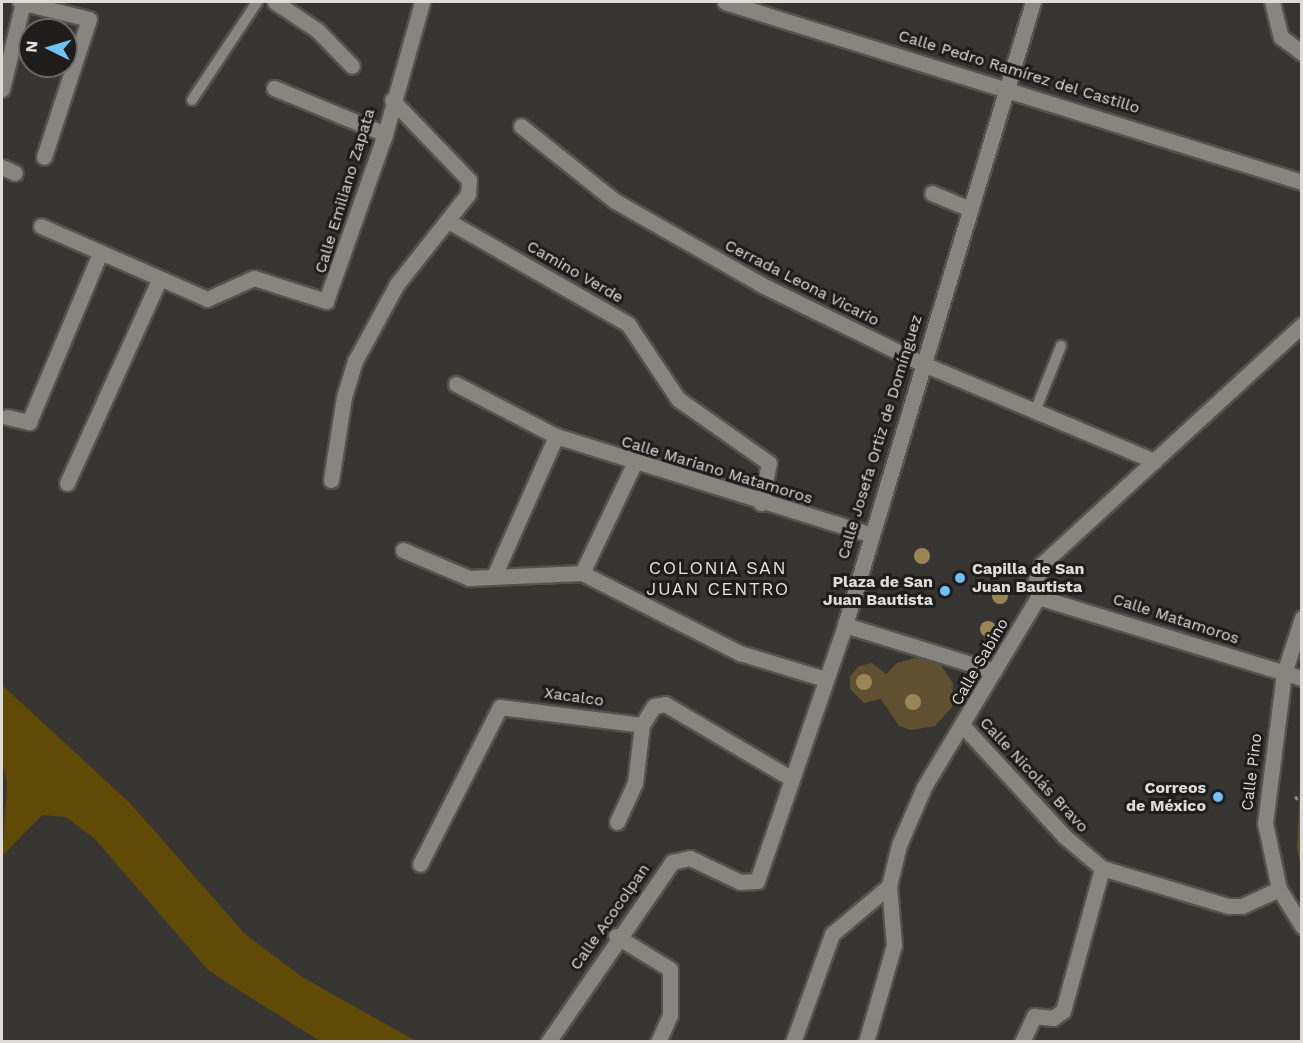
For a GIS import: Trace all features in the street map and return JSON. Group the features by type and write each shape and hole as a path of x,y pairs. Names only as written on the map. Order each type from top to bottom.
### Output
{"street":[{"path":"2,89 22,2 89,19 44,157"},
{"path":"275,2 317,30 352,66"},
{"name":"Calle Emiliano Zapata","path":"41,226 159,280 207,298 254,278 326,301 385,134 392,100 422,2"},
{"name":"Calle Pedro Ramírez del Castillo","path":"725,2 1007,86 1302,182"},
{"name":"Calle Josefa Ortiz de Domínguez","path":"757,881 790,778 845,625 868,534 1033,2"},
{"path":"1272,2 1281,37 1302,53"},
{"path":"274,88 385,134"},
{"path":"331,480 344,397 355,361 397,284 450,222 468,194 469,180 392,100"},
{"name":"Cerrada Leona Vicario","path":"521,126 615,201 762,285 921,363 1036,409 1154,461"},
{"path":"932,193 968,208"},
{"name":"Camino Verde","path":"450,222 628,324 678,399 769,463 761,503"},
{"path":"7,417 29,422 100,253"},
{"path":"67,483 159,280"},
{"name":"Calle Sabino","path":"866,1041 894,945 889,886 899,845 924,787 963,726 1038,597 1035,583 1041,564 1302,326"},
{"name":"Calle Mariano Matamoros","path":"456,384 556,436 634,464 868,534"},
{"path":"494,576 556,436"},
{"path":"582,573 634,464"},
{"path":"403,550 469,578 582,573 740,653 825,679"},
{"name":"Calle Matamoros","path":"1038,597 1302,678"},
{"name":"Calle Pino","path":"1302,618 1284,673 1265,823 1279,889 1302,926"},
{"path":"845,625 994,671"},
{"path":"616,822 635,783 642,724 654,706 665,704 790,778"},
{"name":"Xacalco","path":"420,864 500,707 642,724"},
{"name":"Calle Nicolás Bravo","path":"963,726 1064,836 1101,868 1228,906 1242,906 1279,889"},
{"name":"Calle Acocolpan","path":"548,1041 616,936 680,858 749,885 757,881"},
{"path":"1022,1041 1034,1016 1053,1018 1063,1011 1101,868"},
{"path":"793,1041 832,934 889,886"},
{"path":"616,936 670,969 670,1015 658,1041"}],"lane":[{"path":"192,100 257,2"},
{"path":"1036,409 1061,346"}],"path":[{"path":"1295,799 1302,795"}],"shaded area":[{"path":"918,657 940,664 953,683 952,707 935,726 911,730 899,726 881,699 864,703 850,689 850,676 859,666 872,663 886,674 897,663"},
{"path":"2,685 130,803 245,934 302,977 416,1041 320,1041 237,989 208,970 95,839 66,817 42,815 2,856 7,783 2,761"},
{"path":"1301,766 1301,868 1297,848"}],"place":[{"name":"Capilla de San Juan Bautista","path":"960,578"},
{"name":"Plaza de San Juan Bautista","path":"945,591"},
{"name":"Correos de México","path":"1218,797"}],"district":[{"name":"COLONIA SAN JUAN CENTRO","path":"718,579"}]}
